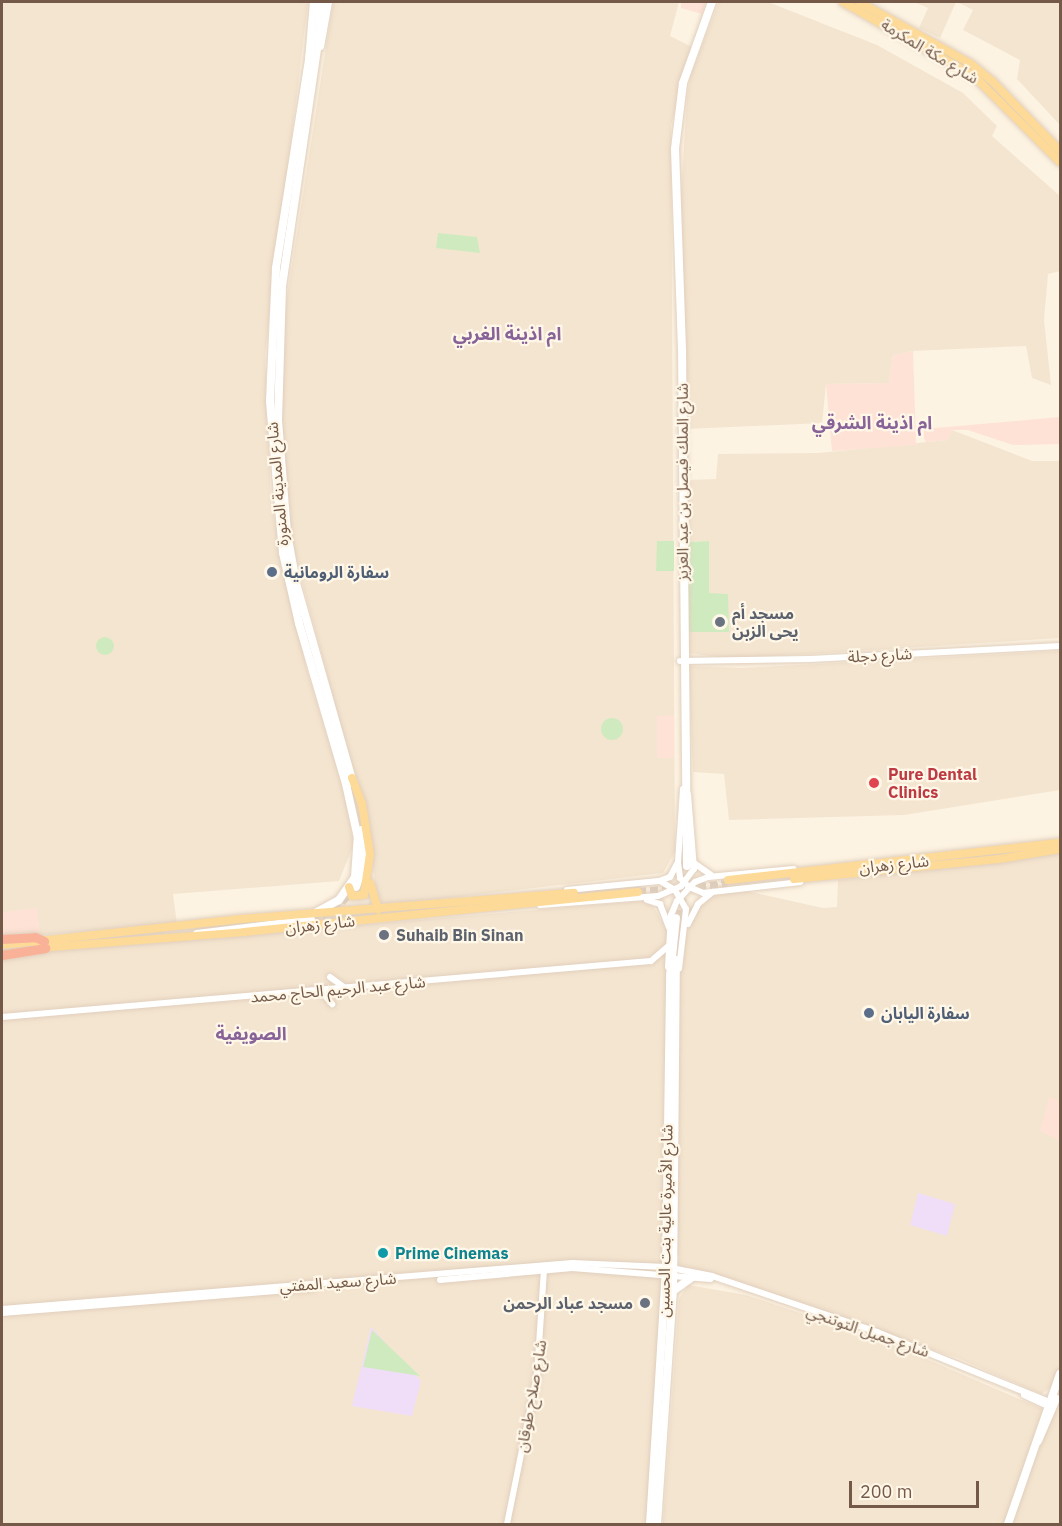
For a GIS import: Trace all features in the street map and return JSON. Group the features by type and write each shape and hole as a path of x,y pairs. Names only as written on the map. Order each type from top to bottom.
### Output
{"highway":[{"path":"2,939 45,944"},
{"path":"2,953 45,944"}],"main road":[{"name":"شارع المدينة المنورة","path":"317,28 318,2"},
{"name":"شارع المدينة المنورة","path":"324,2 317,28 274,282 271,421 283,554 356,831 358,866 353,887"},
{"name":"شارع الملك فيصل بن عبد العزيز","path":"685,864 681,353 675,158 683,83 712,2"},
{"name":"شارع مكة المكرمة","path":"843,2 975,77 1060,162"},
{"name":"شارع مكة المكرمة","path":"860,2 971,64 993,82 1060,152"},
{"name":"شارع المدينة المنورة","path":"312,60 282,286 278,421 287,533 294,575 352,778 364,850 353,887"},
{"path":"352,778 365,817 372,899 378,910"},
{"name":"شارع زهران","path":"831,873 1060,843"},
{"name":"شارع زهران","path":"728,882 1060,849"},
{"path":"353,887 352,896 362,896 369,871"},
{"path":"197,934 312,917 336,902 353,887"},
{"name":"شارع زهران","path":"45,944 523,897 638,892"},
{"name":"شارع زهران","path":"2,945 197,934 528,905 638,892"},
{"name":"شارع الأميرة عالية بنت الحسين","path":"650,1524 670,1271 672,1006 678,918"},
{"name":"شارع الأميرة عالية بنت الحسين","path":"657,1524 673,1291 670,1271"},
{"path":"673,1291 692,1277"},
{"path":"1008,1524 1060,1374"},
{"path":"1051,1405 1060,1388"}],"street":[{"name":"شارع المدينة المنورة","path":"312,60 306,51 313,2"},
{"name":"شارع المدينة المنورة","path":"312,60 329,2"},
{"name":"شارع دجلة","path":"682,657 783,660 1060,646"},
{"path":"685,864 717,876"},
{"path":"523,897 659,881 670,877 685,864"},
{"path":"672,1006 668,946 671,915 687,885 685,864"},
{"path":"685,864 687,885"},
{"path":"638,892 675,890 702,878 795,868 831,873"},
{"path":"687,885 713,892 831,873"},
{"path":"659,881 675,890 686,909 685,929 672,1006"},
{"path":"638,892 660,904 670,932"},
{"path":"685,929 698,904 713,892"},
{"name":"شارع عبد الرحيم الحاج محمد","path":"2,1017 322,992 651,961 668,946"},
{"path":"330,977 348,989"},
{"path":"322,992 332,1004"},
{"name":"شارع سعيد المفتي","path":"2,1311 544,1269 670,1271"},
{"name":"شارع صلاح طوقان","path":"507,1524 537,1375 544,1269"},
{"name":"شارع جميل التوتنجي","path":"670,1271 692,1277 717,1278"},
{"name":"شارع جميل التوتنجي","path":"670,1271 717,1278 920,1347 1051,1405"}],"shaded area":[{"path":"2,2 308,2 265,355 271,502 306,667 342,785 354,844 339,881 173,894 177,924 2,938"},
{"path":"333,2 679,2 670,36 692,47 671,125 675,852 663,873 378,906 368,826 290,537 282,415 285,310"},
{"path":"681,2 706,2 702,14 681,8"},
{"path":"719,2 768,2 877,45 963,93 997,126 992,136 1060,196 1060,271 1048,274 1044,320 1051,385 1032,378 1026,346 913,351 893,355 889,383 826,384 822,423 687,429 681,196 687,97 691,74"},
{"path":"914,2 956,2 940,38 919,28 928,8"},
{"path":"957,2 1060,2 1060,125 1017,79 1020,60 963,30 973,10"},
{"path":"913,351 916,445 832,451 826,384 889,383 893,355"},
{"path":"1060,417 1060,444 1013,445 968,430 952,430 948,440 926,442 924,438 924,429"},
{"path":"952,430 1032,461 1060,461 1060,638 732,659 688,653 688,632 729,632 709,593 709,541 688,542 688,480 716,479 718,454 819,453 947,440"},
{"path":"1060,651 1060,790 904,815 729,820 724,774 693,772 689,666 743,668"},
{"path":"674,715 674,758 657,758 657,716"},
{"path":"1060,853 1060,1391 1050,1388 1041,1394 958,1358 679,1268 679,1256 666,1247 647,1524 2,1524 2,955 642,901 653,906 666,928 719,885 823,908 837,907 838,880"},
{"path":"37,908 40,932 2,935 2,912"},
{"path":"1049,1097 1060,1101 1060,1141 1040,1131"},
{"path":"918,1193 955,1204 947,1236 910,1225"},
{"path":"688,1285 746,1295 889,1343 1054,1414 1060,1397 1060,1524 663,1524 679,1299"},
{"path":"371,1327 421,1381 412,1416 352,1406"}],"green space":[{"path":"438,233 477,237 480,253 436,248"},
{"path":"657,541 674,541 674,571 656,571"},
{"path":"709,541 709,593 728,594 729,632 688,632 688,542"},
{"path":"105,637 111,640 114,646 111,652 105,655 99,652 96,646 99,640"},
{"path":"612,718 620,721 623,729 620,737 612,740 604,737 601,729 604,721"},
{"path":"372,1330 420,1376 363,1367"}],"tunnel":[{"path":"680,918 687,866"},
{"path":"638,892 728,884"},
{"path":"311,920 333,910 353,891"}],"place":[{"name":"سفارة الرومانية","path":"272,572"},
{"name":"مسجد أم يحى الزبن","path":"720,622"},
{"name":"Pure Dental Clinics","path":"874,783"},
{"name":"Suhaib Bin Sinan","path":"384,935"},
{"name":"سفارة اليابان","path":"869,1013"},
{"name":"Prime Cinemas","path":"383,1253"},
{"name":"مسجد عباد الرحمن","path":"645,1303"}],"district":[{"name":"ام اذينة الغربي","path":"507,334"},
{"name":"ام اذينة الشرقي","path":"872,423"},
{"name":"الصويفية","path":"251,1034"}]}
